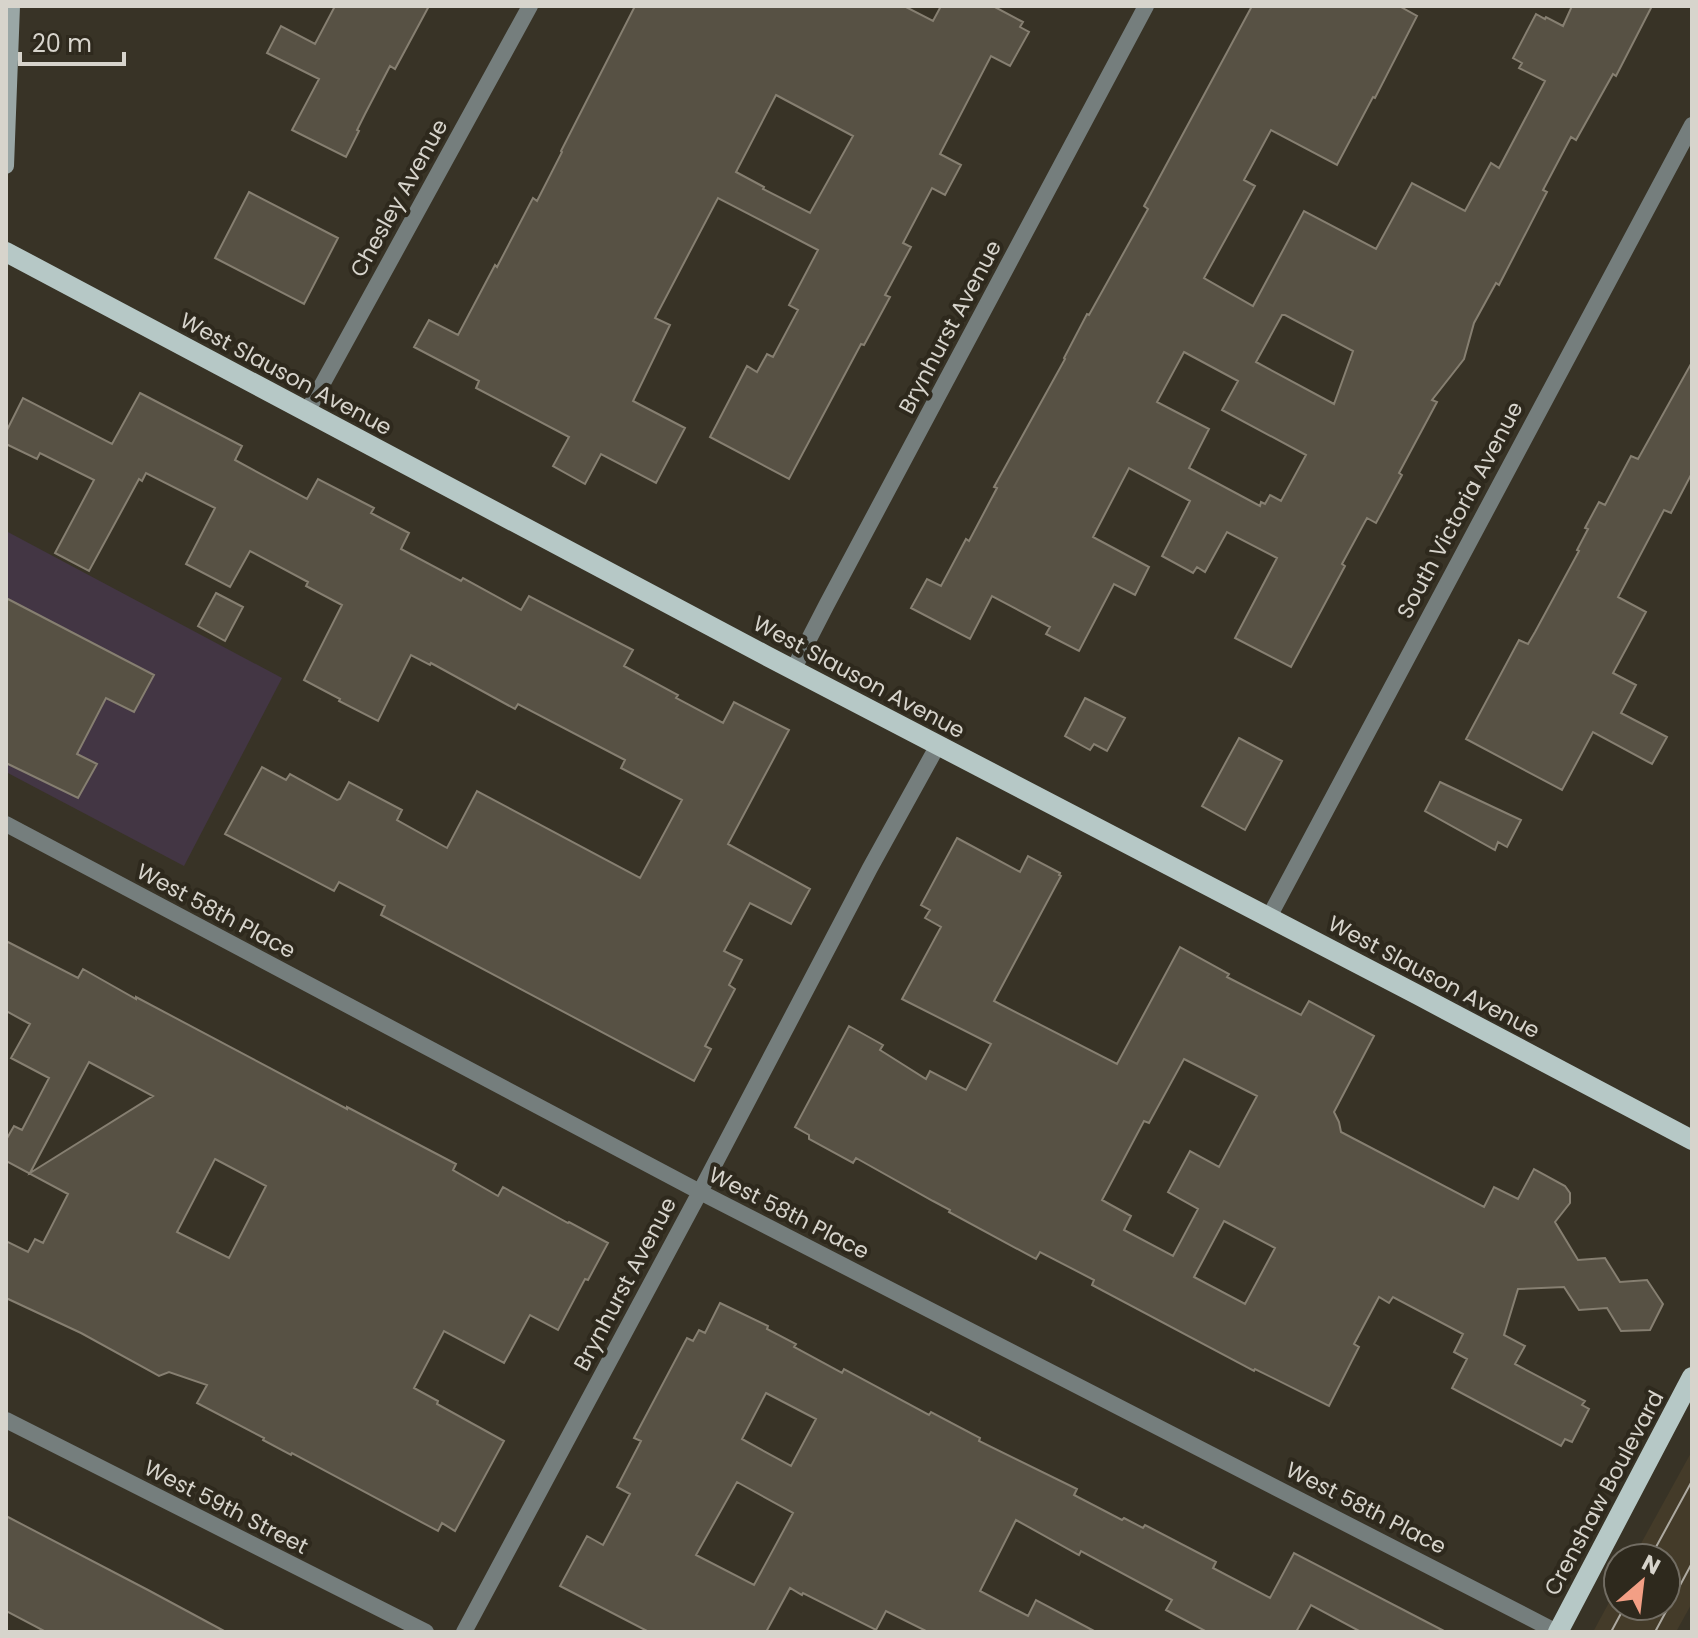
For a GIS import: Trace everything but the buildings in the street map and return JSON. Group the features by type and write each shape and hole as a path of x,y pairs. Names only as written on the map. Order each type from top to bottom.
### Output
{"main road":[{"name":"West Slauson Avenue","path":"6,252 793,670 1692,1140"},
{"name":"Crenshaw Boulevard","path":"1557,1632 1692,1377"}],"street":[{"path":"6,166 12,6"},
{"name":"Chesley Avenue","path":"307,412 530,6"},
{"name":"Brynhurst Avenue","path":"793,670 1146,6"},
{"name":"South Victoria Avenue","path":"1269,917 1692,125"},
{"name":"Brynhurst Avenue","path":"464,1632 938,745"},
{"name":"West 58th Place","path":"6,824 700,1192 1557,1632"},
{"name":"West 59th Street","path":"6,1420 426,1632"}],"shaded area":[{"path":"6,531 282,678 184,866 6,772"},
{"path":"1692,1451 1692,1603 1682,1621 1682,1542 1642,1542"},
{"path":"1602,1615 1602,1622 1682,1622 1676,1632 1593,1632"}],"tram line":[{"path":"1659,1542 1692,1481"},
{"path":"1655,1632 1692,1563"},
{"path":"1611,1632 1616,1622"}]}
